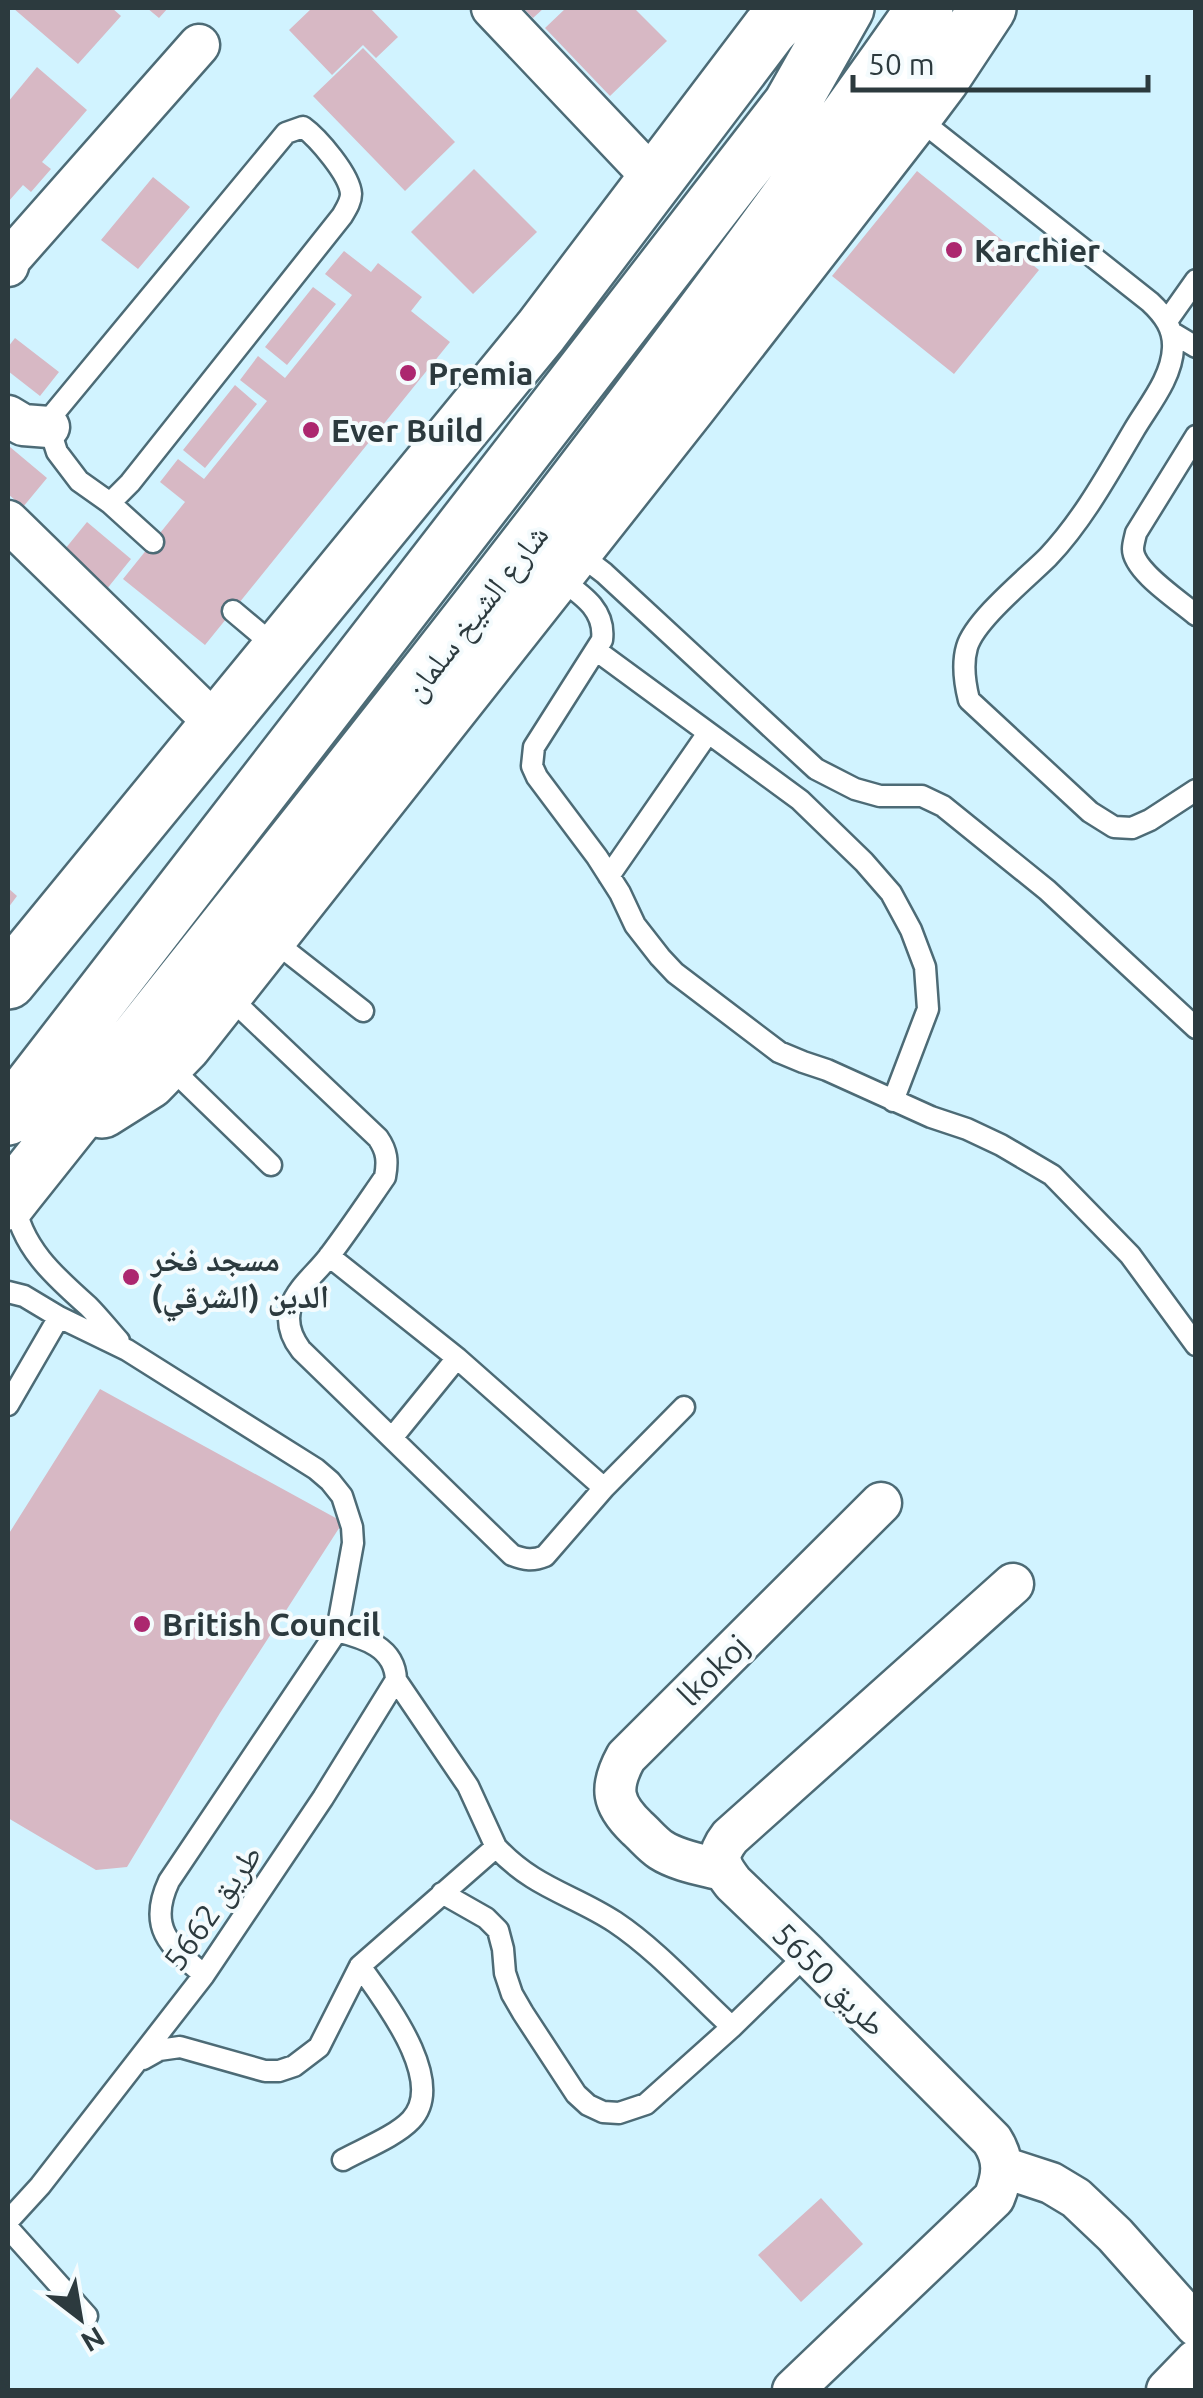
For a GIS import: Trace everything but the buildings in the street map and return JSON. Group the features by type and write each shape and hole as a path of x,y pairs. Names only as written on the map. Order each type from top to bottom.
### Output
{"main road":[{"name":"شارع الشيخ سلمان","path":"8,1116 791,105 846,8"},
{"path":"71,1121 127,1096 167,1064 928,97 988,8"},
{"path":"8,981 540,331 656,180 768,15"},
{"path":"911,28 928,97"},
{"name":"شارع الشيخ سلمان","path":"11,1198 555,512 911,28"}],"street":[{"path":"492,8 656,180"},
{"path":"8,266 10,259 199,45"},
{"path":"8,416 23,425 49,427"},
{"path":"8,521 216,724"},
{"name":"lkokoj","path":"722,1870 662,1851 622,1813 616,1776 626,1757 881,1502"},
{"path":"722,1870 721,1848 730,1837 1013,1584"},
{"name":"طريق 5650","path":"722,1870 992,2140 1002,2166"},
{"path":"793,2390 994,2198 1002,2166 1052,2182 1076,2198 1115,2235 1196,2326"},
{"path":"1167,2390 1196,2360"}],"lane":[{"path":"928,97 1150,302 1169,327 1196,347"},
{"path":"110,504 352,199 349,183 316,136 303,126 286,134 55,412 49,427 57,452 79,481 153,542"},
{"path":"1196,280 1169,327 1173,349 1164,380 1105,480 1050,554 973,635 967,645 964,682 970,700 1090,812 1114,827 1132,828 1150,820 1196,790"},
{"path":"1196,436 1136,533 1133,550 1144,572 1196,615"},
{"path":"564,562 598,612 604,630 597,651 534,746 532,766 598,857 635,924 660,957 779,1052 968,1129 1052,1175 1130,1255 1196,1345"},
{"path":"564,562 604,573 816,769 855,789 880,796 922,796 943,806 1048,890 1196,1028"},
{"path":"232,611 278,649"},
{"path":"597,651 800,800 891,893 925,968 928,1009 893,1101"},
{"path":"609,876 708,734"},
{"path":"268,937 363,1011"},
{"path":"223,992 378,1138 386,1151 385,1177 292,1305 289,1317 294,1341 512,1555 523,1560 545,1556 684,1406"},
{"path":"167,1064 271,1165"},
{"path":"11,1198 23,1235 34,1253 127,1350"},
{"path":"329,1256 456,1358 604,1488"},
{"path":"8,1292 24,1296 127,1350 316,1469 330,1481 349,1510 353,1543 337,1631 163,1894 160,1922 165,1937 173,1950 204,1975"},
{"path":"8,1405 59,1317"},
{"path":"392,1438 456,1358"},
{"path":"337,1631 367,1639 389,1657 396,1680 468,1786 496,1848 515,1868 633,1935 732,2027"},
{"name":"طريق 5662","path":"8,2221 40,2186 204,1975 324,1798 396,1680"},
{"path":"137,2062 159,2050 180,2046 265,2070 294,2066 319,2047 360,1966 496,1848"},
{"path":"442,1893 486,1918 498,1930 512,1994 576,2094 603,2112 619,2113 646,2104 807,1954"},
{"path":"343,2160 403,2127 413,2118 422,2099 420,2073 410,2042 360,1966"},
{"path":"8,2228 87,2316"}],"place":[{"name":"Karchier","path":"954,250"},
{"name":"Premia","path":"408,373"},
{"name":"Ever Build","path":"311,430"},
{"name":"مسجد فخر الدين (الشرقي)","path":"131,1277"},
{"name":"British Council","path":"142,1624"}]}
